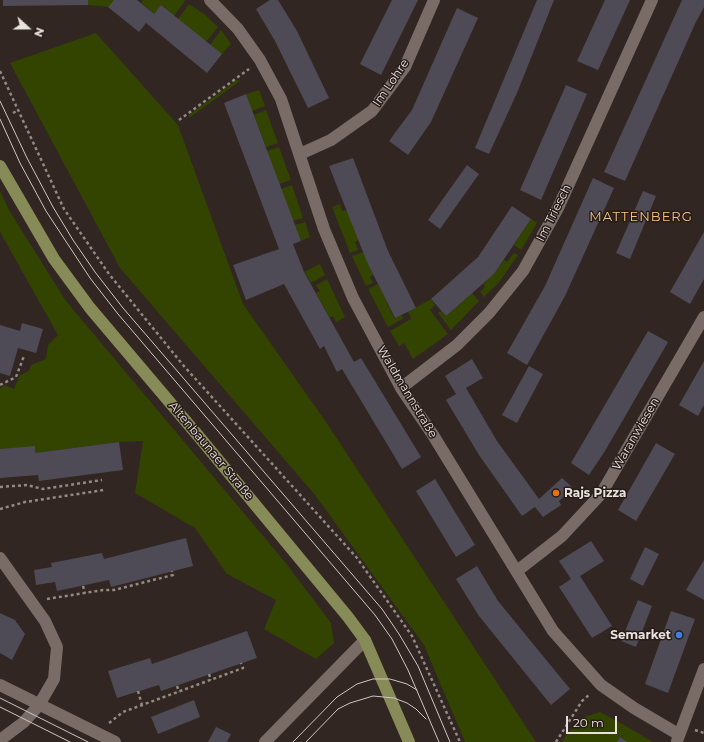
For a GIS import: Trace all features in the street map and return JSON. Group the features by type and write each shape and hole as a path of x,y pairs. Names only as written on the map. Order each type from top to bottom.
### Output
{"main road":[{"name":"Altenbaunaer Straße","path":"0,166 54,259 90,308 341,607 365,640 409,742"}],"street":[{"name":"Im Lohre","path":"300,154 331,140 372,111 405,67 434,0"},
{"name":"Im Triesch","path":"401,388 462,340 490,314 523,271 558,208 652,0"},
{"name":"Waldmannstraße","path":"214,1 238,29 260,60 281,99 324,229 353,298 401,388 433,435 553,631 602,685 678,738"},
{"name":"Waranwiesen","path":"517,571 562,536 601,494 704,317"},
{"path":"0,558 45,621 57,647 54,679 39,705 24,722 0,740"},
{"path":"265,742 365,640"},
{"path":"678,738 704,669"},
{"path":"0,686 115,742"}],"path":[{"path":"179,120 260,60"},
{"path":"0,71 64,208 109,274 183,364 357,558 412,636 460,742"},
{"path":"13,113 18,110"},
{"path":"0,385 16,377 24,356"},
{"path":"0,487 28,485 43,489 102,480"},
{"path":"0,509 24,502 104,490"},
{"path":"36,608 47,599 114,590 132,586 173,575 172,571"},
{"path":"131,581 132,586"},
{"path":"83,586 85,593"},
{"path":"98,734 123,712 243,668 241,663"},
{"path":"209,674 211,680"},
{"path":"556,742 582,701 602,685"},
{"path":"177,686 179,692"},
{"path":"138,691 142,705"}],"green space":[{"path":"88,0 114,0 108,7 88,5"},
{"path":"143,0 185,1 174,16 161,5 154,14 141,3"},
{"path":"189,4 204,14 218,27 206,42 178,19"},
{"path":"221,30 231,44 222,54 210,45"},
{"path":"96,33 178,125 243,304 326,422 536,742 465,742 424,645 315,495 120,268 10,63"},
{"path":"237,80 240,81 189,118 189,115"},
{"path":"259,90 265,106 252,111 246,94"},
{"path":"266,110 278,143 266,147 254,115"},
{"path":"279,147 291,180 279,184 267,151"},
{"path":"292,185 303,218 293,221 281,189"},
{"path":"0,191 9,210 66,301 285,562 331,623 334,643 316,659 264,629 276,600 227,574 195,528 135,493 143,441 119,442 35,453 35,447 0,449 0,388 5,385 14,389 20,375 29,371 31,365 46,359 48,345 58,335 0,232"},
{"path":"340,204 342,211 347,210 359,240 355,242 358,250 350,253 332,207"},
{"path":"531,219 537,223 521,250 514,245"},
{"path":"305,222 310,237 301,241 295,225"},
{"path":"363,252 373,275 370,277 373,283 366,286 352,256"},
{"path":"514,253 518,255 500,281 484,297 480,292 485,287 483,284 494,274 504,260 507,262"},
{"path":"320,264 325,275 311,283 304,272"},
{"path":"327,279 345,317 336,322 333,316 330,318 316,293 320,291 316,285"},
{"path":"378,284 394,318 401,315 404,318 388,327 368,289"},
{"path":"472,293 479,301 451,330 438,313 441,311 446,316"},
{"path":"431,299 435,305 430,310 448,334 413,359 404,343 399,346 390,331 411,319 408,312"},
{"path":"600,712 653,742 628,742 620,737 617,742 561,742 579,719"}],"building":[{"path":"3,0 88,0 88,5 3,6"},
{"path":"114,0 137,0 154,14 161,5 222,54 207,73 146,23 139,32 108,7"},
{"path":"270,0 278,0 297,31 329,98 308,108 275,41 256,9"},
{"path":"392,0 418,0 381,75 360,64"},
{"path":"537,0 554,0 517,93 489,154 475,148"},
{"path":"605,0 630,0 598,70 577,61"},
{"path":"682,0 704,0 704,7 625,181 604,172"},
{"path":"457,8 478,18 431,122 408,155 389,141 412,110"},
{"path":"566,85 587,94 541,200 520,190"},
{"path":"246,94 301,241 293,244 304,272 354,362 361,358 421,457 402,469 342,369 337,372 324,346 320,349 284,284 246,300 233,265 279,249 224,103"},
{"path":"353,158 388,251 416,308 395,318 367,262 329,166"},
{"path":"467,165 479,174 440,229 428,220"},
{"path":"593,178 614,188 565,296 527,365 507,353 545,286"},
{"path":"643,191 656,196 630,259 616,253"},
{"path":"512,206 531,219 494,274 446,316 431,299 478,257"},
{"path":"704,232 704,279 690,304 670,292"},
{"path":"22,323 43,329 36,353 18,348 10,376 0,373 0,325 20,331"},
{"path":"648,331 668,342 605,451 589,475 571,463"},
{"path":"472,359 483,378 466,388 497,441 539,499 562,478 573,488 559,501 561,505 543,517 535,507 522,516 479,455 446,400 456,394 445,376"},
{"path":"704,361 704,405 698,416 679,405"},
{"path":"529,366 543,374 517,423 502,415"},
{"path":"119,442 123,470 39,481 38,475 0,478 0,449 35,446 35,453"},
{"path":"656,443 675,454 636,521 618,510"},
{"path":"435,479 475,545 456,557 416,491"},
{"path":"186,538 193,566 111,587 109,580 57,591 55,582 36,585 34,570 52,567 51,563 102,553 104,559"},
{"path":"591,541 604,561 580,576 612,626 592,638 559,587 571,579 559,561"},
{"path":"645,547 659,554 643,586 630,579"},
{"path":"704,560 704,600 686,590"},
{"path":"477,566 498,601 570,689 551,705 479,616 456,579"},
{"path":"638,600 652,606 636,647 621,641"},
{"path":"671,611 695,619 668,693 645,684"},
{"path":"0,613 15,620 25,634 12,660 0,653"},
{"path":"247,631 257,658 161,691 159,685 117,698 108,671 150,658 152,664"},
{"path":"194,700 200,717 158,734 151,717"},
{"path":"216,727 231,734 227,742 208,742"},
{"path":"620,737 628,742 617,742"}],"tram line":[{"path":"0,101 27,158 53,207 95,272 123,308 382,609 418,666 450,742"},
{"path":"0,119 20,163 46,211 90,278 118,314 375,615 392,639 408,670 439,742"},
{"path":"293,742 337,697 357,684 373,679 390,679 407,684 417,690"},
{"path":"306,742 338,709 350,703 373,696 394,698 407,703 416,709 426,719"},
{"path":"0,698 88,742"},
{"path":"0,707 70,742"}],"place":[{"name":"Rajs Pizza","path":"556,493"},
{"name":"Semarket","path":"679,635"}],"district":[{"name":"MATTENBERG","path":"641,217"}]}
